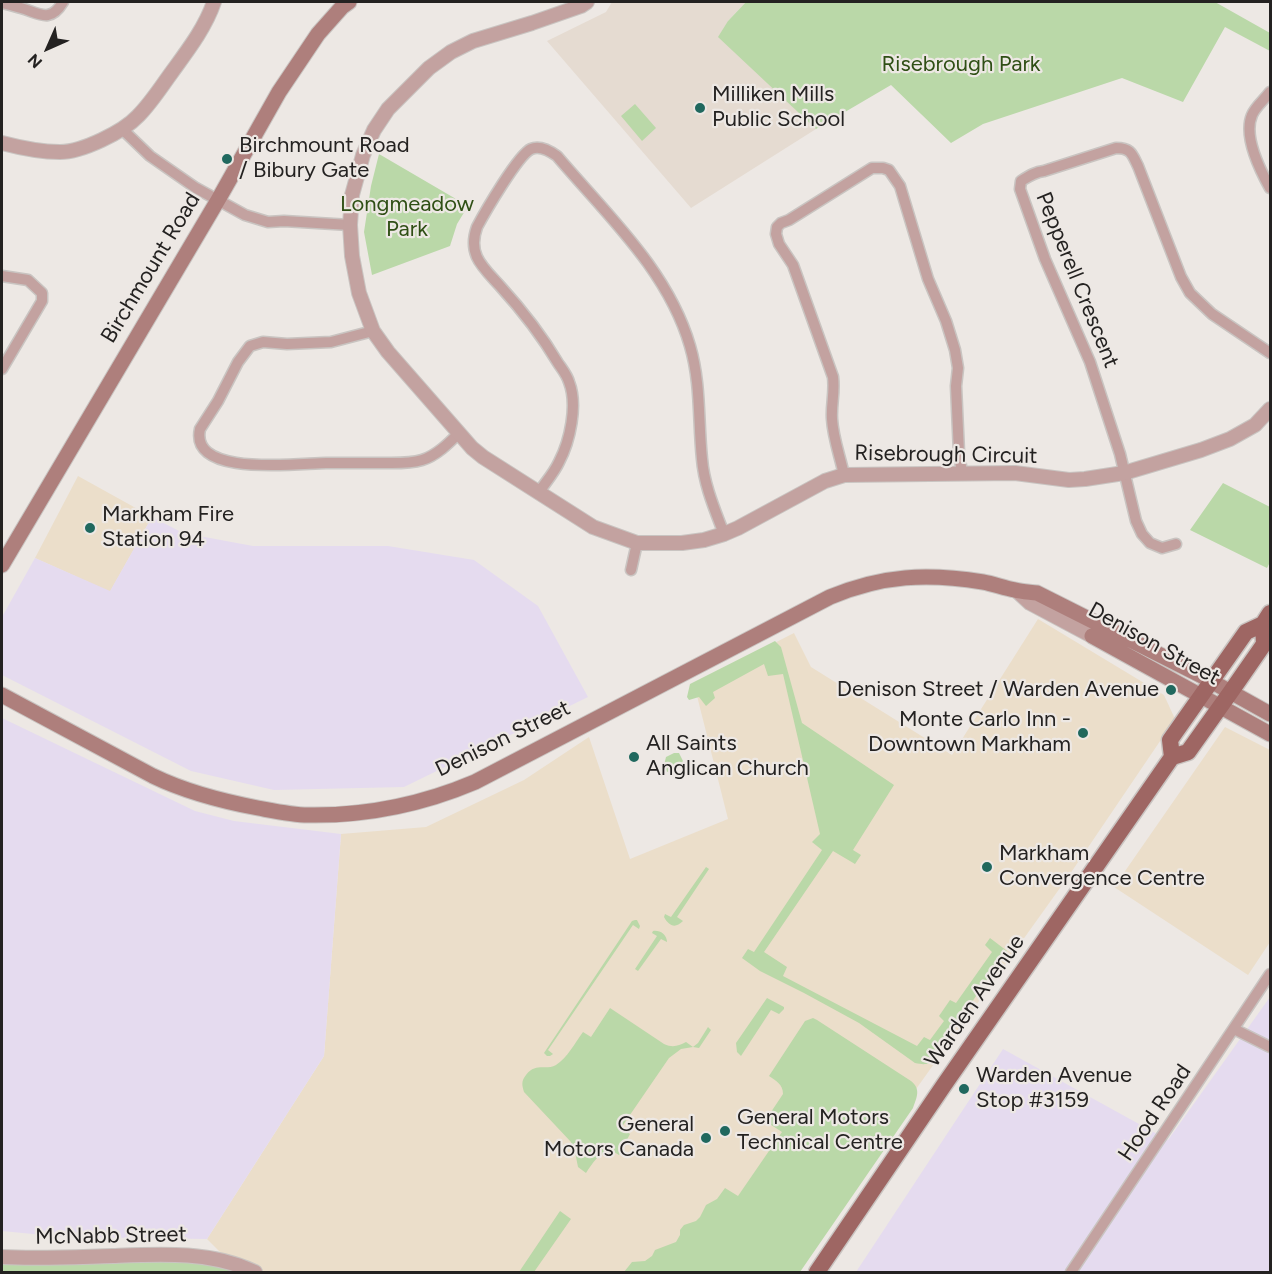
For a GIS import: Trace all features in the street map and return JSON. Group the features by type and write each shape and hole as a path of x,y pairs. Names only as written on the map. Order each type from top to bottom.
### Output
{"main road":[{"name":"Birchmount Road","path":"2,564 218,200 279,92 318,34 349,2"},
{"name":"Denison Street","path":"2,696 175,786 214,800 307,815 378,810 422,801 475,782 804,609 852,588 877,581 923,576 987,582 1017,591 1037,593 1211,681 1225,700 1270,734"},
{"name":"Warden Avenue","path":"1172,757 1170,740 1246,632 1267,618"},
{"name":"Warden Avenue","path":"817,1272 1172,757 1188,752 1264,644 1267,618"},
{"name":"Denison Street","path":"1092,636 1202,696 1225,700 1270,714"}],"street":[{"path":"2,3 22,8 39,16 49,15 63,2"},
{"path":"2,143 26,150 62,152 76,150 100,141 122,129 138,116 183,56 208,18 214,2"},
{"name":"Risebrough Circuit","path":"587,2 532,24 473,41 451,52 429,68 388,109 374,130 363,155 352,195 350,225 352,256 358,288 373,331 388,352 472,448 593,527 637,543 682,543 704,540 738,528 825,480 844,475 1015,473 1070,480 1124,473 1230,439 1255,425 1270,409"},
{"path":"1270,92 1252,114 1249,129 1257,162 1270,188"},
{"path":"122,129 150,156 196,188 245,215 268,222 350,225"},
{"path":"538,492 559,462 568,440 573,414 572,392 569,381 546,344 501,286 485,270 473,247 477,227 514,167 530,149 538,147 549,150 557,156 643,256 664,287 681,319 690,347 699,392 702,461 711,499 724,534"},
{"name":"Pepperell Crescent","path":"1124,473 1090,362 1045,260 1020,189 1021,181 1037,172 1116,148 1125,148 1131,152 1181,277 1190,293 1212,314 1270,353"},
{"path":"844,475 833,431 832,377 793,265 778,244 776,234 777,227 781,223 872,168 889,170 900,186 928,279 946,321 955,350 958,368 956,386 962,473"},
{"path":"2,276 28,280 42,292 42,301 2,369"},
{"path":"373,331 331,342 287,344 263,342 250,346 238,362 218,401 200,429 201,445 220,459 246,465 405,462 423,460 431,456 459,433"},
{"path":"1124,473 1136,521 1142,534 1150,543 1162,548 1176,544"},
{"path":"632,570 637,543"},
{"name":"Denison Street","path":"1017,591 1030,603 1092,636"},
{"name":"Hood Road","path":"1075,1271 1270,974"},
{"path":"1234,1029 1270,1047"},
{"name":"McNabb Street","path":"2,1257 198,1256 255,1272"}],"shaded area":[{"name":"Milliken Mills Public School","path":"612,2 746,2 728,21 773,87 816,129 691,208 547,41 606,12"},
{"path":"78,476 152,517 110,592 35,558"},
{"path":"152,517 183,533 253,546 388,546 474,560 538,606 588,697 404,787 274,790 191,771 2,675 2,617 35,558 110,591"},
{"path":"1038,619 1164,695 1175,719 1070,874 785,1272 240,1272 207,1239 324,1056 341,834 426,827 524,780 589,737 630,859 728,819 694,684 794,633 811,667 952,755"},
{"path":"2,718 195,811 234,821 341,834 324,1056 207,1239 64,1237 2,1231"},
{"path":"1225,727 1270,750 1270,942 1248,975 1114,887"},
{"path":"1270,997 1270,1272 856,1272 1003,1049 1168,1140"}],"green space":[{"name":"Risebrough Park","path":"746,2 1215,2 1270,33 1270,51 1225,27 1183,102 1122,78 983,124 951,143 891,85 816,129 718,37 728,21"},
{"path":"635,104 656,128 642,141 621,116"},
{"name":"Longmeadow Park","path":"379,154 468,206 457,224 450,246 372,275 364,232 371,186"},
{"path":"1223,483 1270,507 1270,562 1267,568 1190,530"},
{"path":"775,641 781,647 802,723 894,785 853,850 861,855 855,864 833,851 764,952 787,967 783,976 917,1046 924,1037 930,1040 944,1021 939,1016 950,1000 956,1003 992,952 985,945 990,938 1007,951 930,1063 915,1063 859,1023 760,971 742,958 748,949 754,952 822,850 812,842 820,834 783,674 768,676 764,664 713,692 715,698 706,706 699,697 689,700 687,697 690,684"},
{"path":"679,753 683,761 681,765 667,772 664,765 666,757"},
{"path":"706,867 709,869 677,917 683,921 675,926 668,923 664,917 665,914 671,917"},
{"path":"637,920 639,929 633,925 548,1050 553,1054 547,1056 544,1053 632,921"},
{"path":"653,931 662,933 667,942 661,939 638,971 635,969 657,936 652,933"},
{"path":"767,998 784,1009 779,1014 771,1010 741,1056 737,1052 736,1043"},
{"path":"610,1008 664,1044 675,1046 686,1042 693,1047 681,1049 669,1058 621,1128 630,1134 619,1155 614,1152 604,1153 596,1159 586,1173 578,1167 571,1142 524,1092 522,1085 530,1071 552,1067 560,1062 583,1032 591,1037"},
{"path":"813,1018 911,1081 917,1093 913,1108 800,1272 624,1272 632,1262 645,1261 652,1256 655,1250 676,1242 684,1225 696,1221 706,1205 717,1199 725,1188 738,1196 782,1132 765,1121 783,1094 777,1081 769,1076 805,1021"},
{"path":"708,1027 711,1030 699,1048 693,1047"},
{"path":"560,1211 571,1219 534,1272 519,1272"},
{"path":"184,1261 237,1272 2,1272 2,1264"}],"place":[{"name":"Milliken Mills Public School","path":"700,108"},
{"name":"Birchmount Road / Bibury Gate","path":"227,159"},
{"name":"Markham Fire Station 94","path":"90,528"},
{"name":"Denison Street / Warden Avenue","path":"1171,690"},
{"name":"Monte Carlo Inn - Downtown Markham","path":"1083,733"},
{"name":"All Saints Anglican Church","path":"634,757"},
{"name":"Markham Convergence Centre","path":"987,867"},
{"name":"Warden Avenue Stop #3159","path":"964,1089"},
{"name":"General Motors Technical Centre","path":"725,1131"},
{"name":"General Motors Canada","path":"706,1138"}]}
